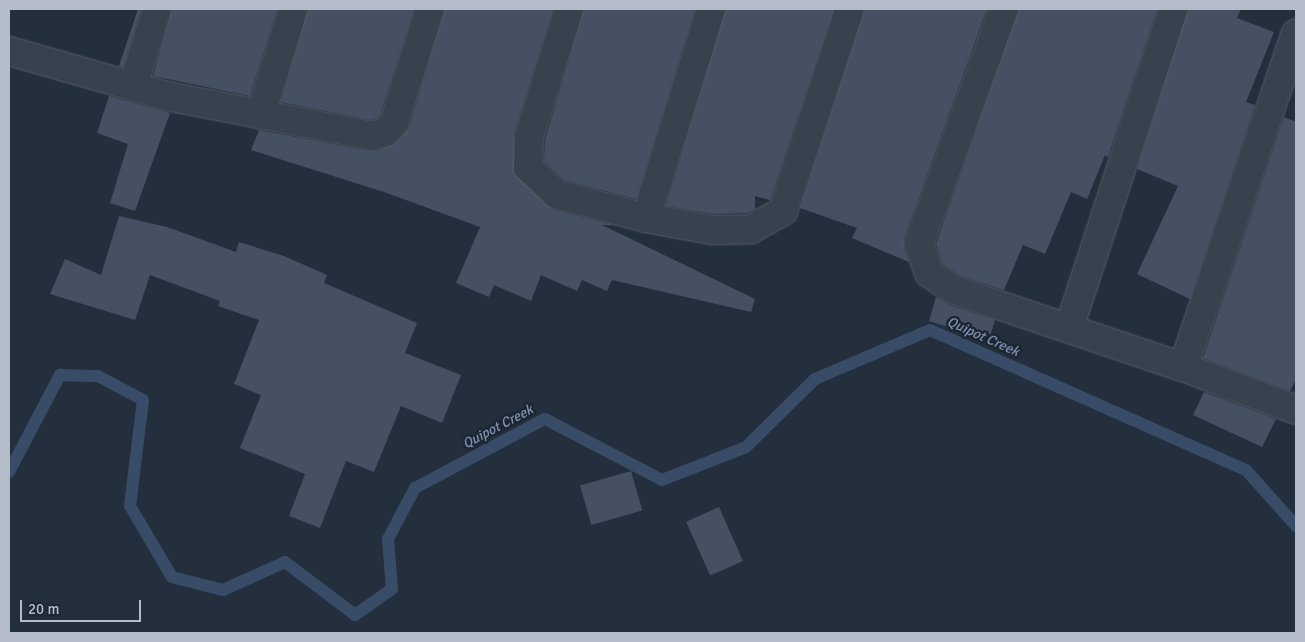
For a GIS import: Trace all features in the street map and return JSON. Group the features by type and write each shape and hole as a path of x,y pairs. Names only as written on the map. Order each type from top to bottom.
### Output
{"street":[{"path":"133,86 157,9"},
{"path":"261,115 294,9"},
{"path":"9,51 167,96 372,136 385,132 394,123 430,9"},
{"path":"569,9 529,137 528,167 556,194 646,218 712,230 751,230 783,211 850,9"},
{"path":"646,218 711,9"},
{"path":"1004,9 919,244 929,273 954,290 1182,367 1296,410"},
{"path":"1069,328 1173,9"},
{"path":"1182,367 1296,34"}],"building":[{"path":"138,9 141,9 123,67 119,66"},
{"path":"172,9 277,9 250,96 153,76"},
{"path":"308,9 414,9 380,115 377,118 371,120 281,102"},
{"path":"445,9 553,9 514,133 514,173 552,209 613,225 602,225 755,299 751,312 612,280 607,291 582,280 577,291 541,275 531,301 494,285 489,297 456,283 480,227 384,192 251,150 259,130 369,151 377,151 396,143 409,128"},
{"path":"584,9 695,9 636,199 564,180 544,161 545,140"},
{"path":"726,9 834,9 770,200 755,196 755,209 747,213 713,214 666,206"},
{"path":"865,9 987,9 904,239 904,249 909,262 852,238 857,228 800,208"},
{"path":"1019,9 1157,9 1108,157 1105,155 1087,199 1071,192 1045,254 1023,245 1004,290 961,276 942,263 936,244"},
{"path":"1188,9 1241,9 1237,18 1274,32 1246,102 1255,105 1190,299 1137,274 1178,186 1137,169"},
{"path":"109,96 170,113 135,211 110,203 128,144 97,133"},
{"path":"1284,117 1296,122 1296,379 1290,391 1203,358"},
{"path":"119,216 167,227 236,252 239,242 284,256 327,275 324,283 417,323 405,353 461,375 442,423 401,406 374,472 346,461 320,528 289,516 305,474 240,448 261,395 234,384 259,320 218,306 220,301 150,275 135,320 50,294 65,259 101,275"},
{"path":"936,297 949,305 995,320 989,340 929,321"},
{"path":"1204,392 1276,419 1262,447 1193,415"},
{"path":"631,471 642,510 591,525 580,486"},
{"path":"719,507 743,561 710,576 686,522"}],"waterway":[{"name":"Quipot Creek","path":"9,472 60,375 98,376 143,400 130,506 172,577 223,590 285,562 355,615 392,589 388,539 415,488 545,419 662,480 746,447 815,379 930,330 1246,470 1296,526"}]}
